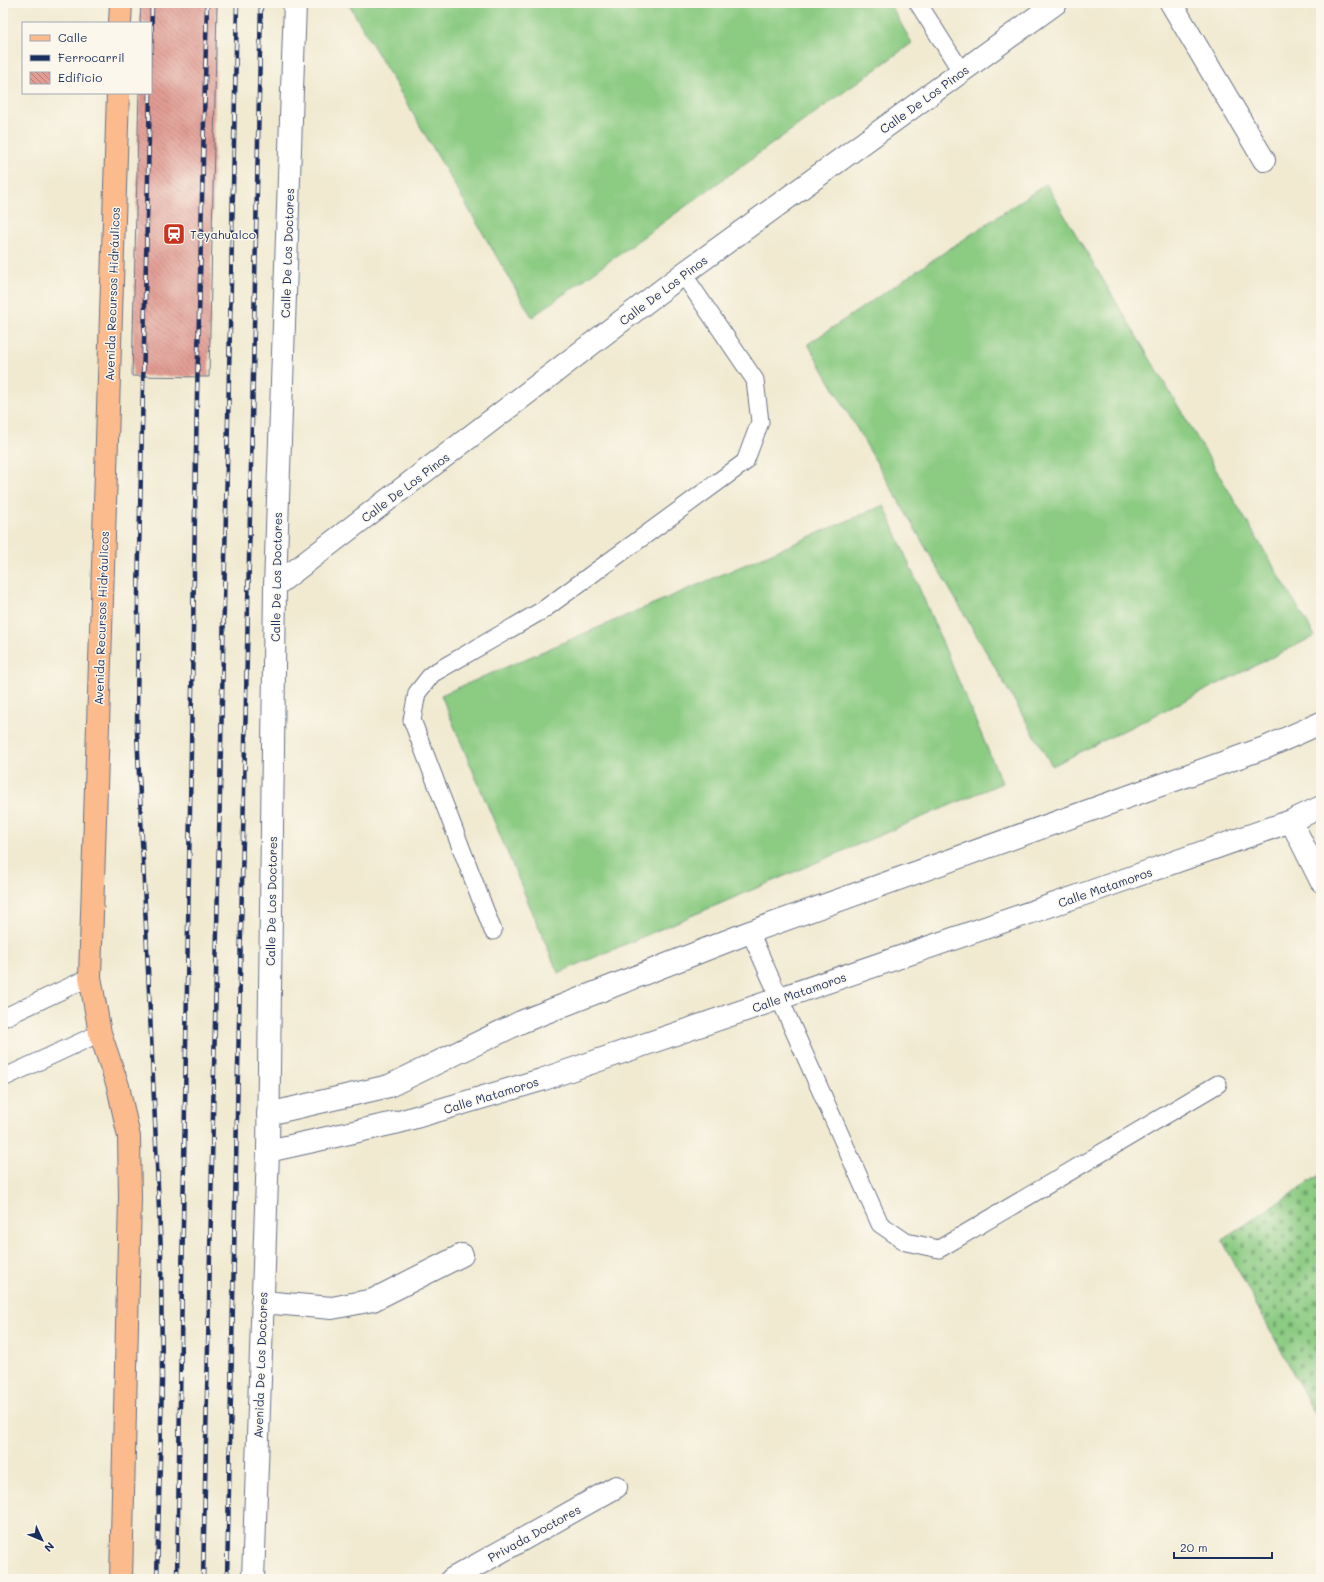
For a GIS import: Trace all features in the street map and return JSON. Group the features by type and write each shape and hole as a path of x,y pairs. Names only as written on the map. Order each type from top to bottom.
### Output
{"main road":[{"path":"120,22 121,3"},
{"name":"Avenida Recursos Hidráulicos","path":"118,94 90,977 100,1033 118,1086 129,1137 130,1198 121,1579"}],"street":[{"name":"Calle De Los Doctores","path":"268,1151 275,586 295,3"},
{"name":"Calle De Los Pinos","path":"275,586 683,274 1056,3"},
{"path":"1171,3 1264,160"},
{"path":"268,1114 389,1086 521,1022 750,932 1267,747 1321,723"},
{"name":"Calle Matamoros","path":"268,1151 399,1122 526,1084 780,999 1291,821 1321,806"},
{"path":"1291,821 1321,881"},
{"name":"Avenida De Los Doctores","path":"253,1579 268,1151"},
{"path":"262,1302 332,1308 373,1300 462,1256"},
{"name":"Privada Doctores","path":"452,1579 616,1487"}],"lane":[{"path":"918,3 961,72"},
{"path":"493,931 412,720 416,693 432,674 543,610 745,462 760,422 755,380 683,274"},
{"path":"750,932 880,1224 906,1242 939,1249 1218,1084"},
{"path":"3,1018 90,977"},
{"path":"3,1078 100,1033"}],"green space":[{"path":"348,3 889,3 912,43 532,317"},
{"path":"1046,184 1315,636 1052,766 808,344"},
{"path":"884,505 1002,783 558,973 441,695"},
{"path":"1321,1174 1321,1425 1222,1240"}],"building":[{"name":"Teyahualco","path":"141,3 217,3 209,377 132,376 139,94 152,94 152,22 140,22"}],"railway":[{"path":"152,3 152,22"},
{"path":"177,1579 197,395 207,3"},
{"path":"203,1579 237,3"},
{"path":"227,1579 261,3"},
{"path":"150,94 138,595 137,731 161,1252 162,1381 157,1579"}],"place":[{"name":"Teyahualco","path":"174,234"}]}
